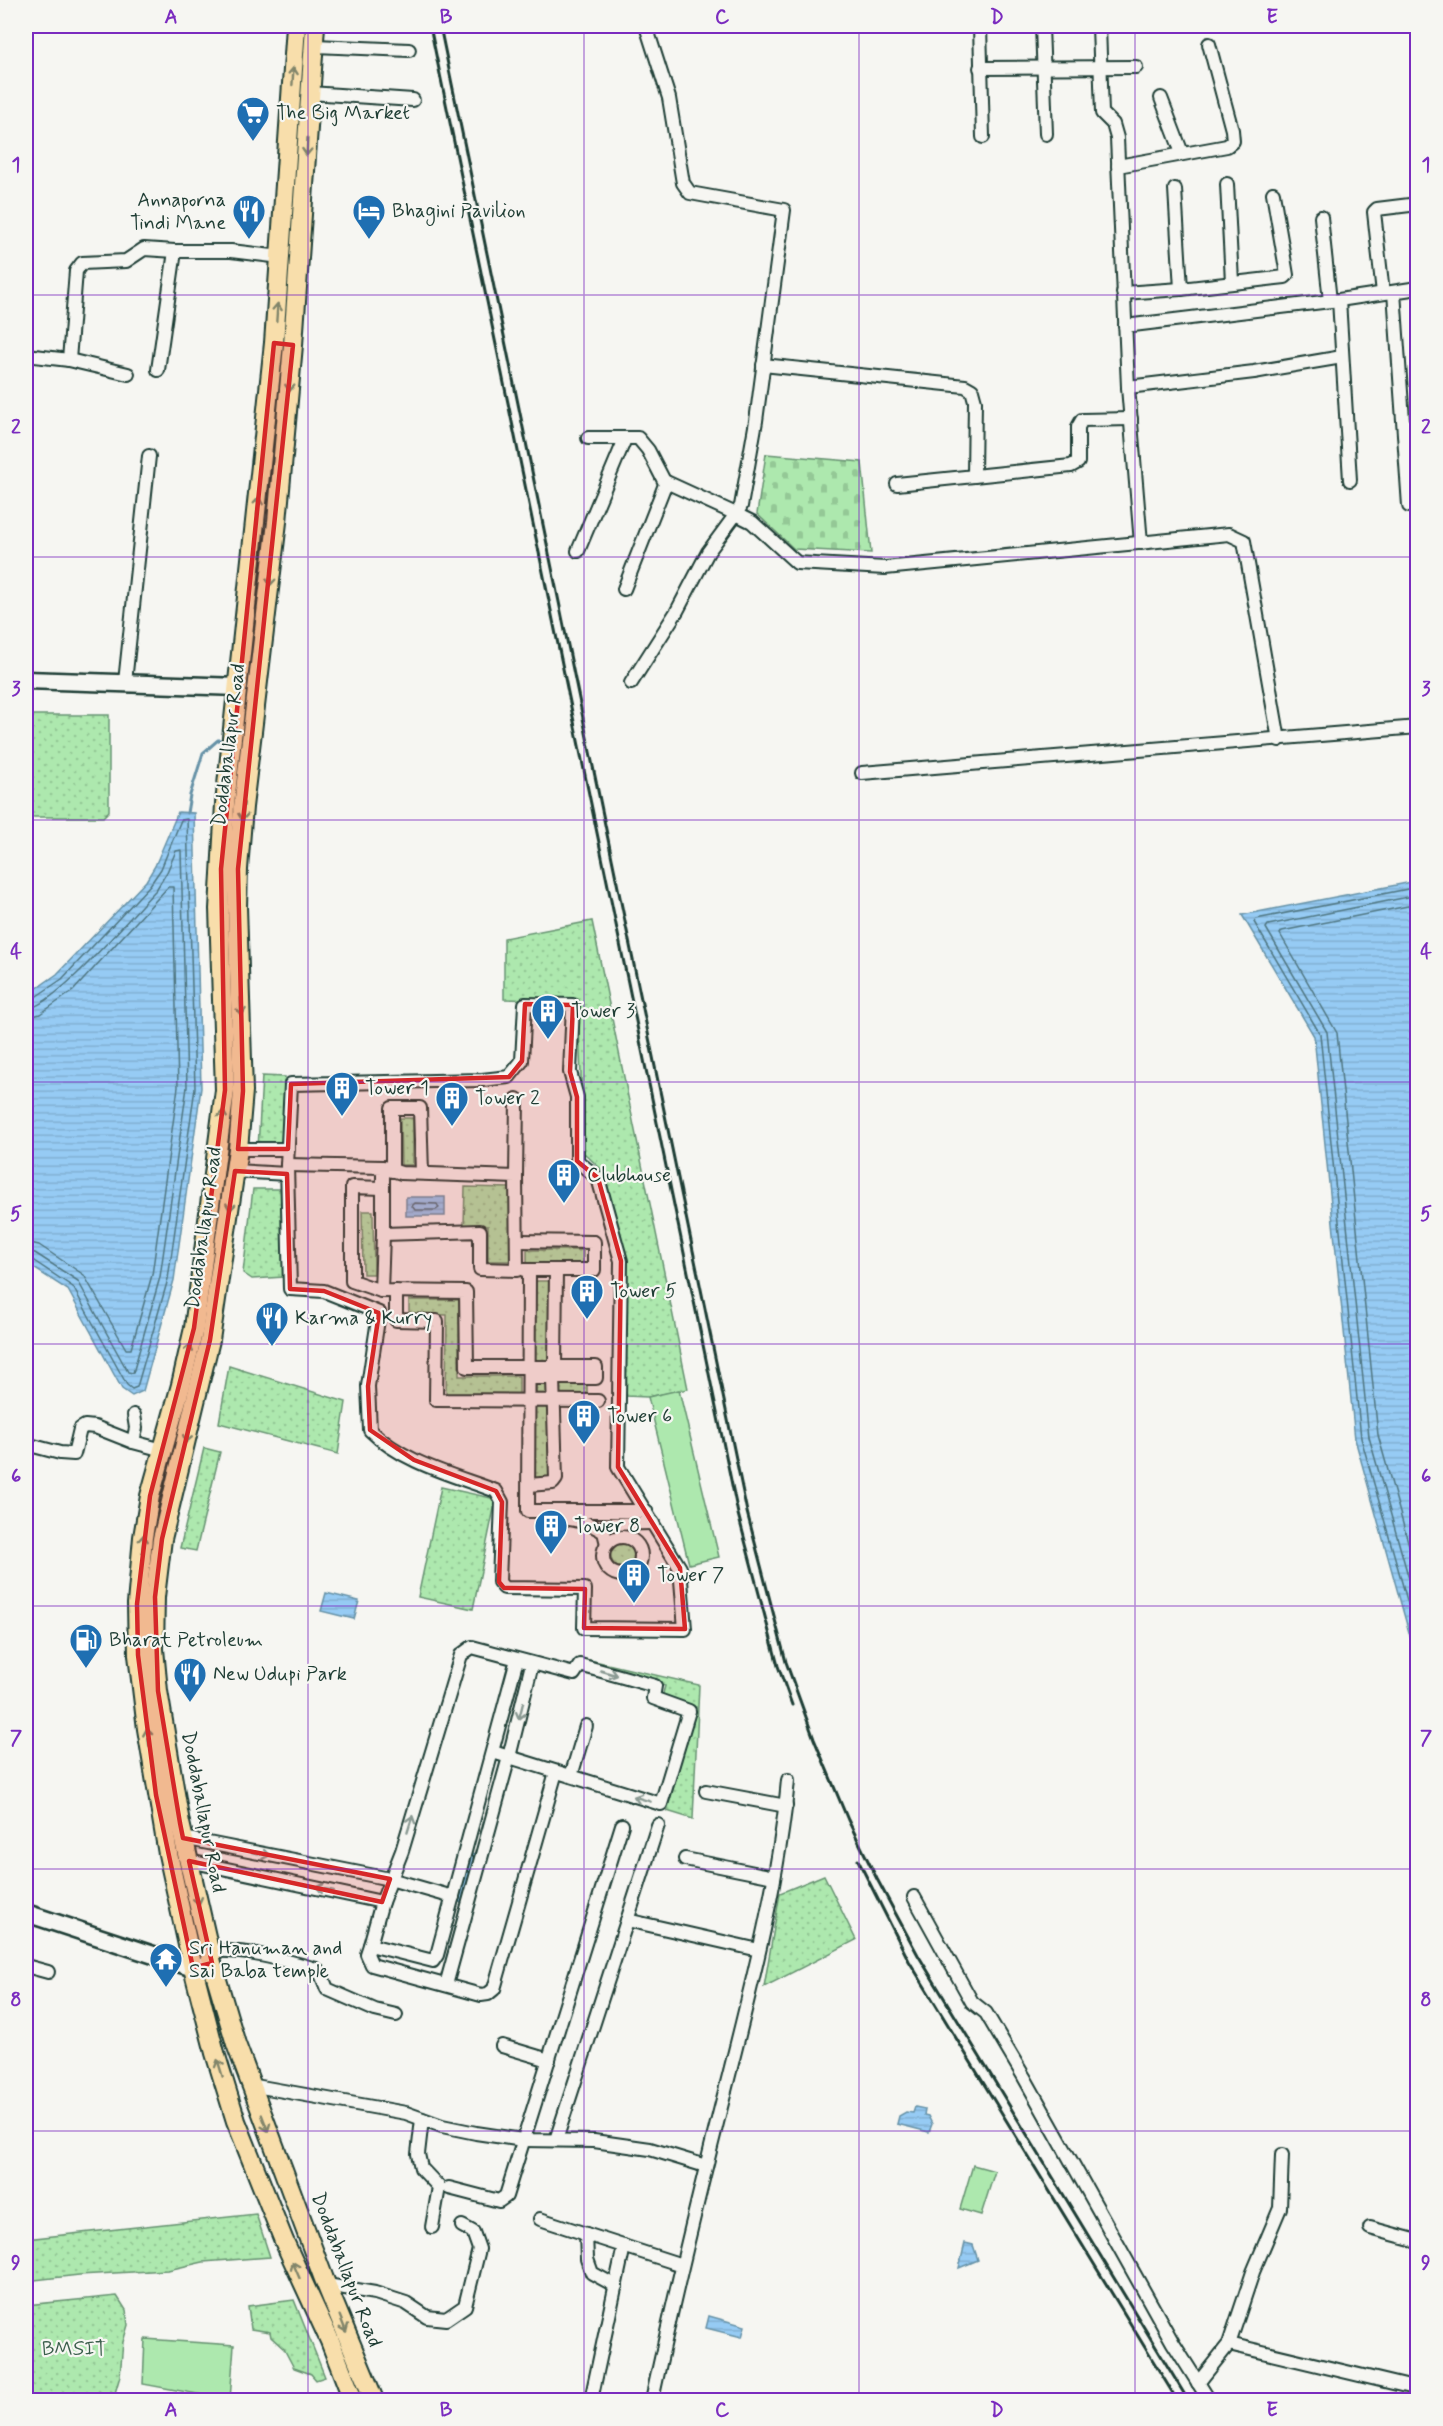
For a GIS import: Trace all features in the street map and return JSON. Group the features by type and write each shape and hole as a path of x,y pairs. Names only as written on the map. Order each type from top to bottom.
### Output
{"main road":[{"name":"Doddaballapur Road","path":"297,26 274,343 233,731 240,753 243,807 237,907 243,1091 238,1149 210,1340 162,1539 155,1597 154,1649 171,1777 183,1838 211,1957 236,2044 327,2285 374,2400"},
{"name":"Doddaballapur Road","path":"315,26 293,345 277,522 252,733 240,753 225,804 219,909 225,1028 225,1090 194,1329 150,1496 143,1537 137,1604 138,1655 156,1795 193,1968 236,2121 295,2268 330,2341 353,2400"},
{"path":"274,343 293,345"}],"street":[{"path":"631,683 677,611 708,552 741,506 784,210 690,193 682,183 671,107 646,26"},
{"path":"980,26 982,137"},
{"path":"1042,26 1046,134"},
{"path":"1099,26 1102,113 1113,124 1117,138 1128,387 1141,543"},
{"path":"1118,166 1227,146 1233,141 1209,44"},
{"path":"315,46 409,50"},
{"path":"980,68 1136,67"},
{"path":"310,93 413,100"},
{"path":"1161,98 1182,153"},
{"path":"1227,184 1232,282"},
{"path":"1175,189 1181,289"},
{"path":"1123,293 1281,278 1287,274 1273,193"},
{"path":"1409,506 1388,292 1374,212 1377,209 1418,204"},
{"path":"1321,217 1342,357 1350,480"},
{"path":"69,360 76,271 82,263 126,261 144,249 231,251 281,257"},
{"path":"158,370 175,251"},
{"path":"1125,326 1334,301 1418,288"},
{"path":"26,355 69,360 128,374"},
{"path":"1128,387 1254,372 1342,357"},
{"path":"763,366 965,386 972,390 975,401 974,476"},
{"path":"897,484 1071,466 1078,462 1078,427 1082,420 1131,419"},
{"path":"588,438 638,438 648,450 666,482 752,522 797,563 885,568 1229,534 1244,541 1279,740"},
{"path":"578,551 624,439"},
{"path":"125,682 149,456"},
{"path":"624,589 666,482"},
{"path":"26,680 238,687"},
{"path":"862,773 1279,740 1413,727"},
{"path":"525,1004 573,1005 570,1072 577,1097 577,1161 598,1178 621,1261 618,1467 680,1568 686,1629 584,1628 585,1589 504,1588 499,1582 502,1502 496,1491 414,1460 382,1442 370,1430 368,1386 379,1313 324,1291 290,1289 287,1170 291,1083 482,1080 509,1077 522,1061 525,1004"},
{"path":"517,1099 517,1241 523,1270 529,1372 528,1510 533,1516 570,1520 597,1527 604,1532 606,1544"},
{"path":"381,1291 383,1188 387,1169 392,1108 420,1108 422,1173"},
{"path":"238,1149 288,1149"},
{"path":"235,1171 387,1169 401,1173 516,1177"},
{"path":"383,1188 352,1187 352,1281 381,1291 466,1292 467,1367 554,1373"},
{"path":"383,1234 480,1232 480,1269 594,1270 594,1242 517,1241"},
{"path":"529,1485 553,1483 556,1479 554,1373 556,1270"},
{"path":"396,1291 396,1320 437,1321 436,1400 598,1401"},
{"path":"133,1442 136,1428 134,1415"},
{"path":"26,1444 60,1453 74,1454 80,1429 85,1426 95,1426 133,1442 163,1450"},
{"path":"528,1510 646,1511"},
{"path":"607,1524 653,1523"},
{"path":"493,1752 661,1804 689,1711 653,1698 655,1686 580,1665 574,1674 472,1647 461,1655 402,1851 382,1902 367,1954 372,1965 481,1995 488,1994 494,1989 556,1772"},
{"path":"370,1945 433,1961 437,1955 516,1659"},
{"path":"446,1985 509,1757 532,1664"},
{"path":"571,1776 586,1726"},
{"path":"652,2400 682,2265 759,1950 774,1877 788,1780"},
{"path":"706,1791 786,1806"},
{"path":"449,2188 502,2200 549,2060 622,1825"},
{"path":"556,2140 658,1825"},
{"path":"183,1838 390,1879 453,1897"},
{"path":"685,1859 774,1877"},
{"path":"189,1861 382,1902"},
{"path":"914,1897 972,2002 986,2013 1024,2077 1113,2239 1209,2400"},
{"path":"26,1912 193,1968 211,1957 230,1950 316,1970 321,1974 327,1989 396,2016"},
{"path":"627,1920 759,1950"},
{"path":"26,1966 48,1972"},
{"path":"502,2046 549,2060"},
{"path":"250,2085 406,2113 453,2128 523,2140 594,2141 650,2148 706,2166"},
{"path":"422,2119 418,2154 421,2168 439,2187 432,2227"},
{"path":"1198,2383 1229,2344 1253,2272 1280,2208 1282,2155"},
{"path":"540,2219 682,2265"},
{"path":"327,2285 375,2294 406,2303 427,2317 446,2319 465,2307 479,2249 473,2232 462,2226"},
{"path":"1371,2228 1418,2241"},
{"path":"586,2234 587,2259 592,2274 616,2286"},
{"path":"591,2400 624,2246"},
{"path":"1229,2344 1418,2389"}],"highlighted area":[{"path":"274,343 293,345 238,869 243,1091 238,1149 288,1149 291,1084 509,1077 522,1061 525,1004 573,1005 570,1072 577,1097 577,1161 598,1178 621,1261 618,1467 680,1568 685,1629 584,1628 585,1589 504,1588 499,1582 502,1502 496,1491 414,1460 370,1430 368,1386 379,1313 324,1291 290,1289 287,1174 235,1171 210,1340 162,1539 155,1597 158,1691 183,1838 390,1879 382,1902 189,1861 212,1963 193,1968 156,1795 138,1655 137,1604 150,1496 194,1328 225,1090 221,869"}],"green space":[{"path":"766,454 862,462 871,553 794,549 757,514"},
{"path":"26,715 109,715 109,811 103,817 26,817"},
{"path":"592,921 688,1389 648,1397 626,1396 626,1260 604,1172 584,1153 578,1001 504,999 504,938"},
{"path":"262,1076 285,1077 281,1150 258,1149"},
{"path":"400,1118 413,1118 413,1165 401,1165"},
{"path":"465,1187 511,1188 510,1261 488,1261 488,1226 464,1225"},
{"path":"253,1189 283,1189 284,1277 252,1279 243,1273"},
{"path":"362,1211 373,1211 374,1274 363,1274"},
{"path":"527,1250 583,1250 583,1265 527,1264"},
{"path":"535,1281 550,1281 550,1361 534,1361"},
{"path":"409,1300 459,1300 459,1376 519,1376 519,1395 446,1395 447,1315 409,1314"},
{"path":"229,1366 346,1402 338,1454 219,1423"},
{"path":"536,1382 587,1382 587,1399 536,1399"},
{"path":"679,1390 719,1557 689,1564 648,1397"},
{"path":"548,1407 549,1490 535,1490 534,1408"},
{"path":"204,1448 220,1452 196,1551 180,1548"},
{"path":"441,1487 496,1499 473,1609 418,1597"},
{"path":"623,1544 631,1548 635,1556 631,1564 623,1568 615,1564 611,1556 615,1548"},
{"path":"590,1660 699,1685 693,1819 667,1811 696,1707 662,1697 665,1686 589,1664"},
{"path":"824,1875 856,1940 764,1987 780,1893"},
{"path":"973,2165 995,2171 981,2215 960,2209"},
{"path":"256,2214 270,2257 203,2262 168,2270 79,2275 26,2281 26,2239"},
{"name":"BMSIT","path":"117,2296 126,2310 128,2325 123,2342 120,2376 113,2400 26,2400 26,2305"},
{"path":"294,2300 325,2377 316,2380 311,2374 294,2368 284,2349 271,2337 270,2332 251,2329 248,2306"},
{"path":"145,2339 234,2345 230,2400 143,2384"}],"water":[{"path":"178,812 194,813 201,1088 174,1280 143,1391 132,1396 122,1389 68,1290 26,1263 26,996 57,974 146,881 155,866"},
{"path":"1418,881 1417,1661 1355,1439 1314,1036 1242,915"},
{"path":"406,1197 445,1197 445,1216 406,1216"},
{"path":"326,1593 359,1601 354,1619 321,1611"},
{"path":"467,1853 484,1857 471,1905 455,1901"},
{"path":"915,2107 925,2109 924,2115 928,2116 932,2124 929,2132 897,2124 899,2116 906,2112 913,2113"},
{"path":"965,2243 973,2245 978,2260 959,2268"},
{"path":"709,2316 745,2326 742,2337 706,2328"}],"waterway":[{"path":"187,813 203,753 218,740 224,740"}],"railway":[{"path":"430,26 738,1514 778,1666 792,1705"},
{"path":"440,26 747,1512 786,1662 814,1739 848,1820 918,1955 1188,2400"},
{"path":"858,1860 909,1961 1177,2400"}],"place":[{"name":"The Big Market","path":"253,142"},
{"name":"Annaporna Tindi Mane","path":"249,240"},
{"name":"Bhagini Pavilion","path":"369,240"},
{"name":"Tower 3","path":"548,1040"},
{"name":"Tower 1","path":"342,1117"},
{"name":"Tower 2","path":"452,1127"},
{"name":"Clubhouse","path":"564,1204"},
{"name":"Tower 5","path":"587,1320"},
{"name":"Karma & Kurry","path":"272,1347"},
{"name":"Tower 6","path":"584,1445"},
{"name":"Tower 8","path":"551,1555"},
{"name":"Tower 7","path":"634,1604"},
{"name":"Bharat Petroleum","path":"86,1669"},
{"name":"New Udupi Park","path":"190,1703"},
{"name":"Sri Hanuman and Sai Baba temple","path":"166,1988"}]}
